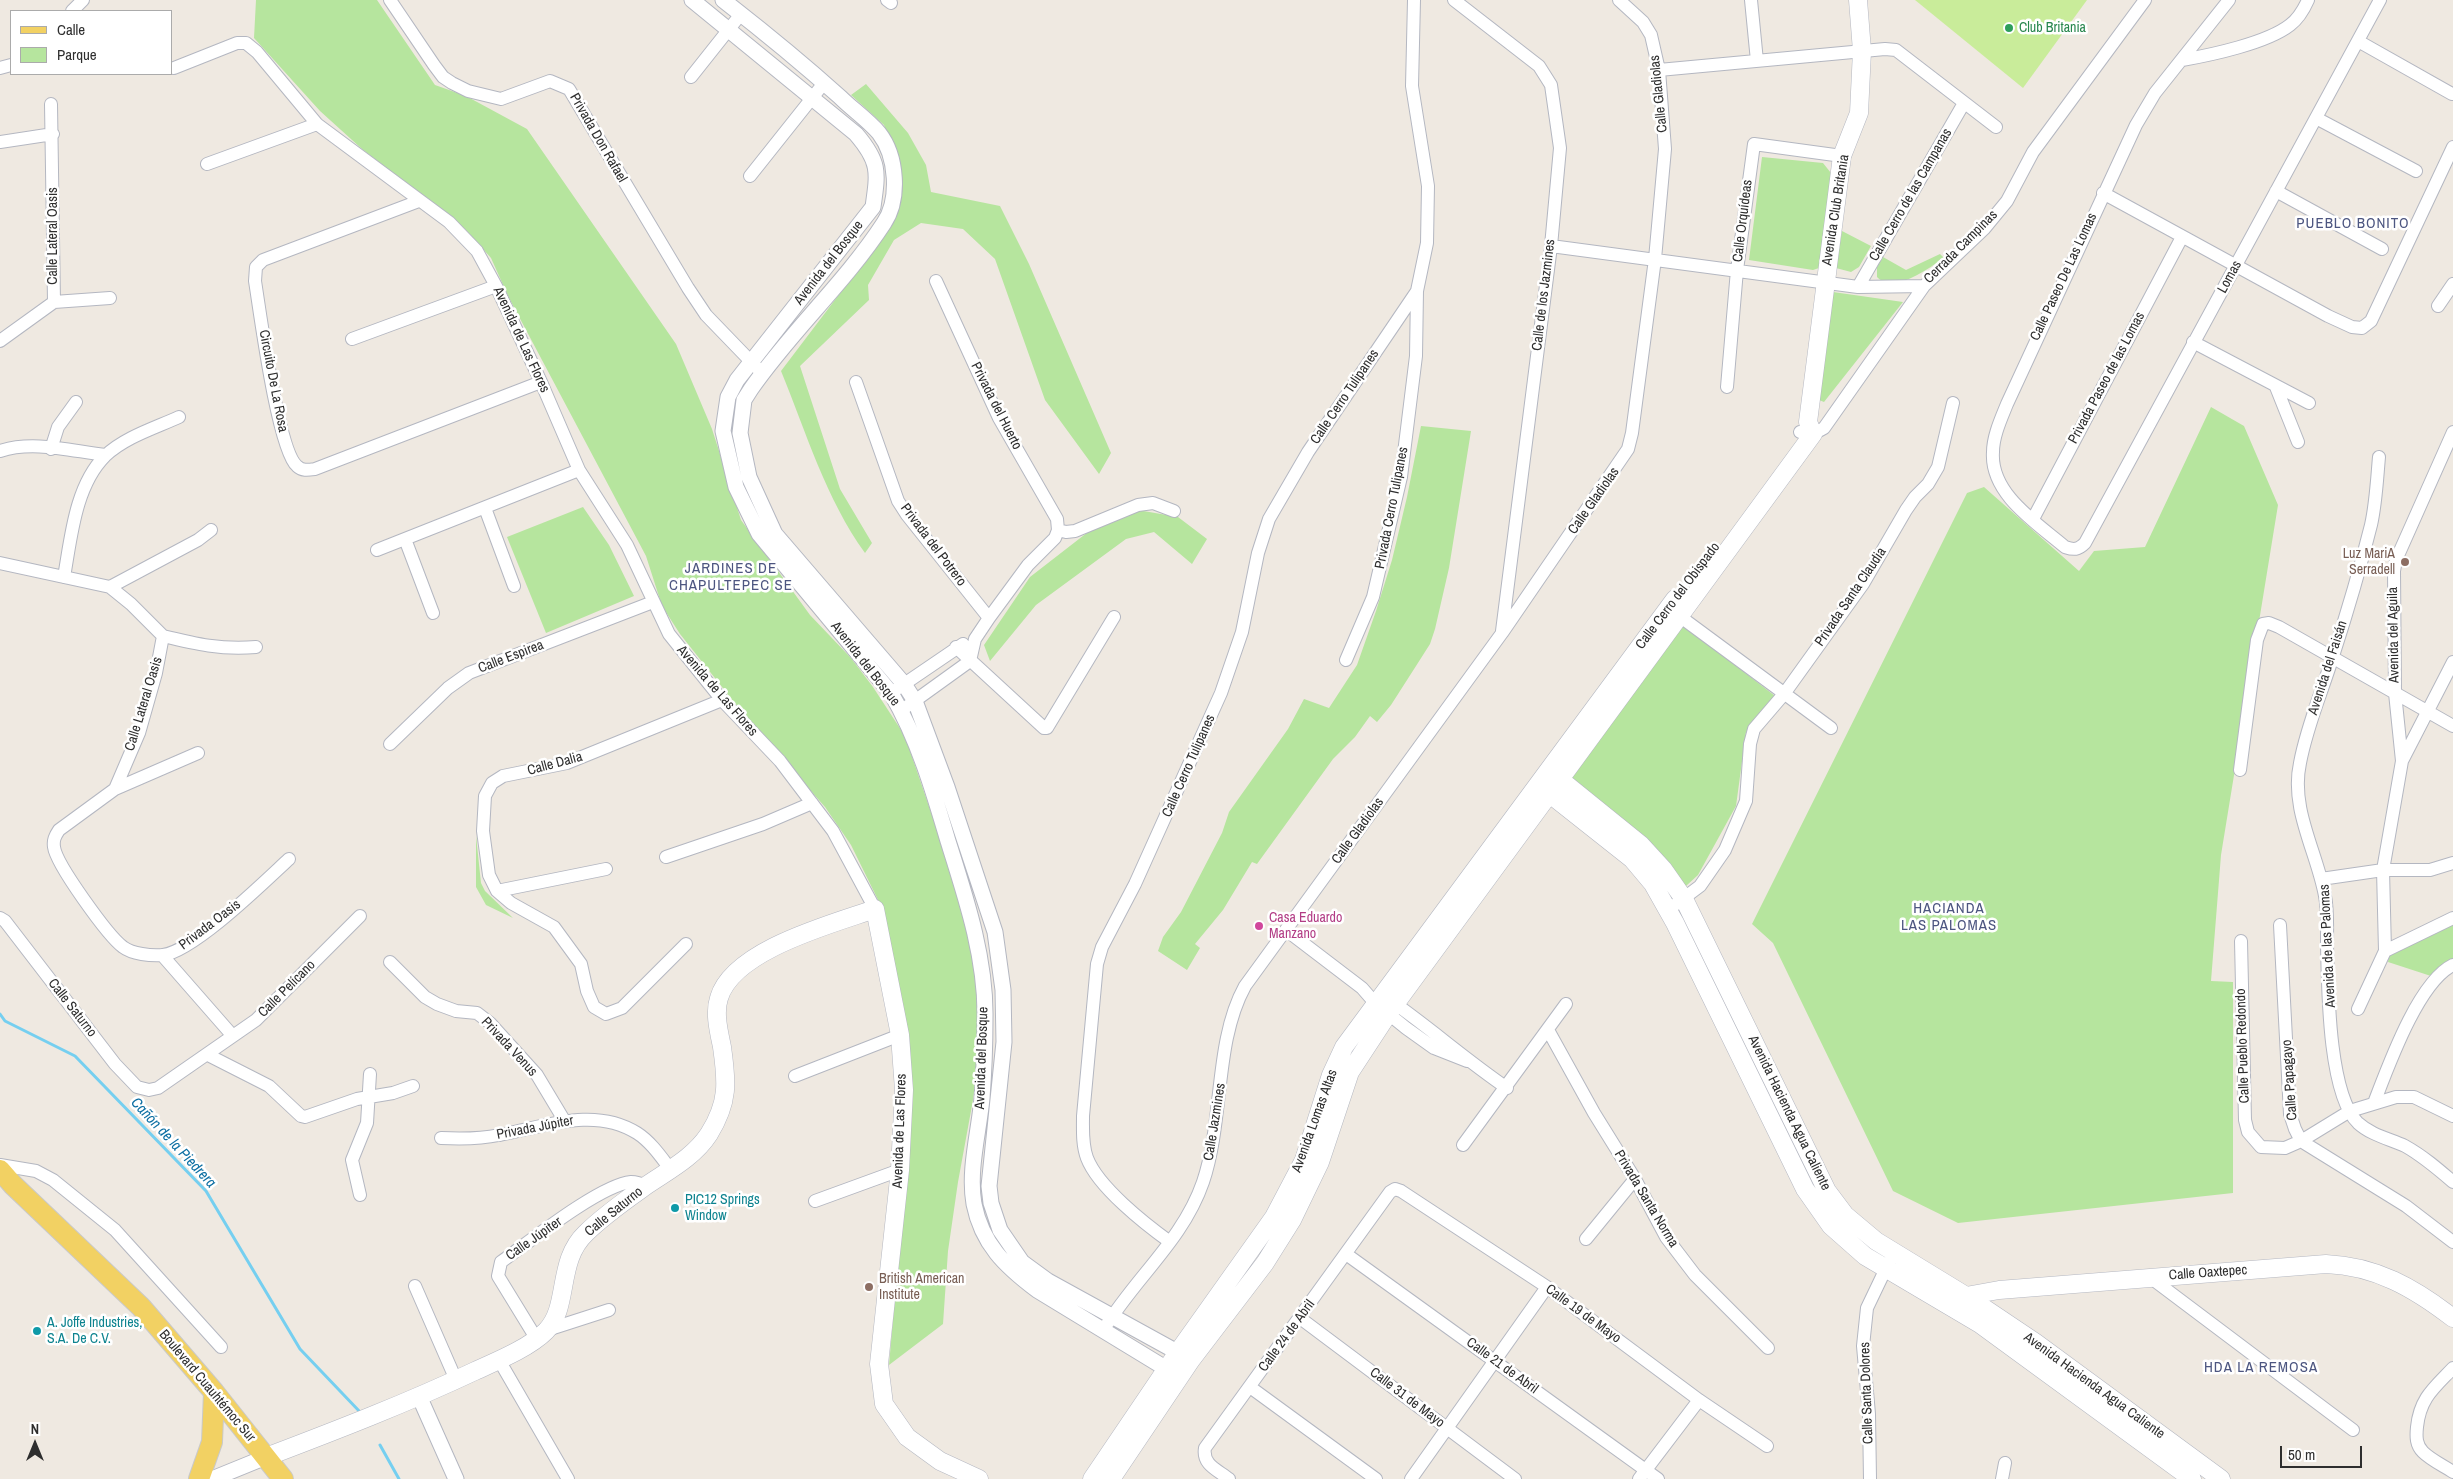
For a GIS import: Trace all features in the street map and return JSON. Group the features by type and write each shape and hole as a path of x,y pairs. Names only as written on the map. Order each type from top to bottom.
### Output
{"main road":[{"name":"Avenida Club Britania","path":"1807,429 1842,156 1859,113 1862,51 1858,0"},
{"name":"Calle Cerro del Obispado","path":"1554,774 1678,615 1807,429"},
{"name":"Calle Cerro del Obispado","path":"1554,774 1807,429"},
{"name":"Avenida Lomas Altas","path":"1092,1479 1184,1356 1265,1263 1292,1220 1320,1162 1350,1072 1385,1004 1554,774"},
{"name":"Avenida Hacienda Agua Caliente","path":"1554,774 1641,844 1663,869 1684,900 1827,1191 1845,1215 1863,1231 1960,1301 2192,1479"},
{"name":"Avenida Hacienda Agua Caliente","path":"1543,789 1632,859 1653,884 1668,910 1805,1189 1831,1226 1849,1244 1885,1269 1960,1301 2036,1343 2221,1479"},
{"name":"Avenida de Las Flores","path":"875,909 900,1035 904,1090 900,1170 879,1364 884,1404 907,1437 940,1461 979,1479"},
{"name":"Calle Saturno","path":"542,1334 558,1309 567,1266 573,1248 603,1218 682,1162 704,1141 714,1124 723,1104 727,1083 717,1015 718,1001 722,990 737,973 768,949 875,909"},
{"name":"Boulevard Cuauhtémoc Sur","path":"0,1170 13,1185 122,1288 214,1392 283,1479"},
{"name":"Calle Oaxtepec","path":"1960,1301 1999,1290 2326,1264 2352,1265 2394,1280 2453,1318"},
{"path":"266,1457 456,1380 499,1360 542,1334"},
{"name":"Avenida Lomas Altas","path":"1111,1479 1173,1372"},
{"path":"199,1479 212,1442 214,1392"}],"street":[{"path":"73,10 83,0"},
{"name":"Privada Don Rafael","path":"390,0 443,77 468,90 500,100 550,81 570,89 688,288 706,315 762,373"},
{"name":"Avenida del Bosque","path":"692,0 856,134 871,152 877,178 874,207 751,362 728,396 722,431 736,487 759,534 891,693 902,710 926,769 970,912 984,990 982,1097 973,1179 974,1203 981,1226 989,1246 1018,1276 1173,1372"},
{"name":"Avenida del Bosque","path":"723,0 824,84 879,134 888,150 894,174 893,200 885,222 835,288 762,373 744,400 740,433 749,476 775,534 904,684 915,701 947,787 995,932 1003,990 1004,1042 989,1186 994,1216 1000,1230 1022,1262 1048,1281 1184,1356"},
{"path":"1414,0 1412,86 1428,186 1429,212 1427,243 1417,291"},
{"name":"Calle de los Jazmines","path":"1454,0 1539,66 1551,84 1560,148 1551,246 1502,633"},
{"name":"Calle Gladiolas","path":"1286,930 1502,633 1628,449 1632,433 1655,259 1665,149 1659,70 1651,34 1643,22 1619,0"},
{"path":"1750,0 1757,61"},
{"name":"Cerrada Campinas","path":"1551,246 1858,287 1924,286 1984,229 2007,201 2033,152 2145,0"},
{"name":"Calle Paseo De Las Lomas","path":"2075,550 2065,548 2005,492 1998,482 1994,469 1992,452 1995,437 2007,404 2103,193 2150,101 2230,0"},
{"path":"2182,60 2260,40 2279,32 2291,25 2308,0"},
{"name":"Lomas","path":"2075,550 2085,544 2380,0"},
{"path":"691,77 741,14"},
{"path":"2358,41 2452,94"},
{"name":"Avenida de Las Flores","path":"174,68 237,43 246,43 257,52 317,124 418,201 449,222 477,251 496,286 541,382 579,470 627,545 669,634 722,700 780,761 833,831 875,909"},
{"path":"1659,70 1862,51 1896,50 1925,70 1996,127"},
{"path":"750,176 810,98 824,84"},
{"name":"Calle Cerro de las Campanas","path":"1858,287 1964,103"},
{"name":"Calle Lateral Oasis","path":"0,341 54,302 52,104"},
{"path":"2316,118 2416,171"},
{"path":"207,164 317,124"},
{"path":"0,142 53,134"},
{"name":"Calle Orquídeas","path":"1726,387 1754,144 1842,156"},
{"path":"2103,193 2328,316 2352,327 2362,328 2371,321 2453,147"},
{"path":"2276,191 2382,249"},
{"name":"Circuito De La Rosa","path":"418,201 262,260 256,267 255,281 274,394 282,432 295,465 303,470 315,469 541,382"},
{"name":"Privada Paseo de las Lomas","path":"2032,519 2182,237"},
{"name":"Privada del Huerto","path":"936,281 999,418 1057,519 1058,530"},
{"path":"2438,306 2453,284"},
{"path":"352,339 496,286"},
{"name":"Calle Cerro del Obispado","path":"1807,429 1824,428 1924,286"},
{"name":"Privada Cerro Tulipanes","path":"1346,660 1373,597 1401,476 1416,356 1417,291"},
{"name":"Calle Cerro Tulipanes","path":"1170,1242 1143,1222 1118,1198 1097,1175 1087,1158 1083,1140 1084,1116 1097,964 1102,947 1139,875 1221,693 1242,632 1258,553 1269,519 1308,452 1417,291"},
{"path":"54,302 110,298"},
{"path":"2193,342 2309,403"},
{"name":"Privada del Potrero","path":"856,382 898,500 907,516 989,618"},
{"path":"2276,387 2298,442"},
{"path":"52,448 58,427 76,402"},
{"name":"Privada Santa Claudia","path":"1668,910 1684,900 1700,886 1729,843 1746,801 1750,744 1754,729 1784,694 1863,584 1915,497 1928,484 1938,467 1953,403"},
{"path":"64,577 81,498 90,475 106,456 132,438 179,417"},
{"name":"Avenida del Aguila","path":"2385,951 2383,870 2402,760 2395,693 2395,565 2453,432"},
{"path":"0,451 13,447 52,448 106,456"},
{"name":"Avenida del Faisán","path":"2322,879 2306,836 2300,801 2299,765 2313,710 2333,658 2372,523 2379,457"},
{"path":"2437,471 2453,461"},
{"path":"377,550 579,470"},
{"path":"902,710 970,661 975,639 989,618 1028,565 1055,538 1058,530 1066,532 1075,531 1138,505 1153,503 1174,511"},
{"path":"485,508 514,586"},
{"path":"110,587 198,540 212,530"},
{"path":"405,540 433,613"},
{"path":"0,563 110,587 131,604 163,636 225,649 256,647"},
{"name":"Calle Espirea","path":"390,744 448,688 469,673 653,602"},
{"path":"1678,615 1831,728"},
{"path":"956,647 1047,728 1114,617"},
{"path":"2240,770 2257,640 2263,624 2269,623 2279,627 2428,714 2453,726"},
{"name":"Calle Lateral Oasis","path":"115,789 139,733 156,673 163,636"},
{"path":"891,693 956,647 975,639"},
{"name":"Avenida del Aguila","path":"2402,760 2428,714 2453,662"},
{"name":"Calle Dalia","path":"497,891 489,875 483,830 484,796 492,783 504,776 567,763 722,700"},
{"path":"162,955 134,952 123,947 104,929 54,849 54,837 60,830 115,789 198,753"},
{"path":"666,857 763,824 812,803"},
{"name":"Privada Oasis","path":"232,1035 162,955 185,946 239,905 290,859"},
{"name":"Avenida de las Palomas","path":"2350,1111 2340,1088 2333,1043 2327,966 2326,898 2322,879 2383,870 2430,870 2453,863"},
{"path":"497,891 606,869"},
{"path":"497,891 511,903 554,927 581,964 587,991 594,1007 606,1014 622,1008 686,944"},
{"name":"Calle Pelícano","path":"149,1090 158,1088 208,1055 270,1008 301,974 360,916"},
{"name":"Calle Saturno","path":"0,918 5,921 115,1064 137,1087 149,1090"},
{"path":"2358,1009 2385,951 2453,918"},
{"name":"Calle Papagayo","path":"2280,925 2290,1114 2301,1141"},
{"path":"1286,930 1362,988 1506,1088"},
{"name":"Calle Jazmines","path":"1104,1329 1112,1315 1183,1224 1197,1198 1212,1150 1226,1051 1238,999 1286,930"},
{"name":"Calle Pueblo Redondo","path":"2241,941 2245,1120 2252,1139 2261,1147 2285,1148 2301,1141"},
{"name":"Privada Venus","path":"390,962 425,997 456,1011 477,1013 490,1023 537,1075 564,1120"},
{"path":"2374,1102 2390,1060 2416,1008 2429,987 2453,965"},
{"path":"1463,1145 1566,1004"},
{"name":"Privada Santa Norma","path":"1548,1030 1594,1112 1635,1179 1666,1237 1695,1275 1768,1348"},
{"path":"795,1076 900,1035"},
{"path":"208,1055 270,1086 301,1116 370,1096 393,1093 413,1086"},
{"path":"360,1195 352,1160 367,1122 370,1074"},
{"path":"2453,1116 2408,1096 2374,1102 2350,1111 2301,1141 2406,1206 2453,1242"},
{"path":"2350,1111 2359,1123 2372,1132 2405,1146 2429,1162 2453,1182"},
{"name":"Privada Júpiter","path":"441,1138 467,1139 497,1136 564,1120 600,1122 637,1133 656,1150 671,1170"},
{"path":"0,1165 18,1166 36,1171 115,1230 221,1347"},
{"path":"815,1202 900,1170"},
{"path":"1586,1240 1635,1179"},
{"name":"Calle Júpiter","path":"542,1334 498,1276 500,1262 595,1197 615,1186 633,1182 646,1186"},
{"name":"Calle 24 de Abril","path":"1230,1479 1207,1463 1204,1456 1205,1448 1390,1192 1395,1189"},
{"name":"Calle 19 de Mayo","path":"1395,1189 1401,1191 1547,1287 1699,1400 1767,1446"},
{"name":"Calle Santa Dolores","path":"1870,1479 1863,1346 1867,1308 1894,1253"},
{"name":"Calle 21 de Abril","path":"1346,1254 1496,1360 1642,1474 1658,1479"},
{"path":"2151,1278 2353,1430"},
{"path":"415,1286 456,1380"},
{"path":"1412,1479 1547,1287"},
{"path":"542,1334 609,1310"},
{"name":"Calle 31 de Mayo","path":"1300,1318 1515,1479"},
{"path":"499,1360 568,1479"},
{"path":"2453,1368 2425,1398 2418,1411 2416,1432 2417,1443 2424,1452 2453,1472"},
{"path":"1250,1387 1376,1479"},
{"path":"419,1396 456,1479"},
{"path":"1642,1474 1699,1400"},
{"path":"212,1479 266,1457"},
{"path":"2002,1479 2005,1463"}],"green space":[{"path":"256,0 377,0 435,85 466,96 527,129 676,344 712,429 741,520 810,615 851,658 873,687 905,736 948,862 967,928 975,974 980,1047 948,1251 943,1324 889,1365 913,1089 902,1004 882,908 851,845 825,807 745,716 680,634 662,606 646,556 508,296 491,258 465,229 362,149 320,111 254,38"},
{"name":"Club Britania","path":"1915,0 2087,0 2023,88"},
{"path":"866,84 908,133 926,165 931,192 1000,206 1029,264 1111,453 1099,474 1045,400 995,259 963,229 921,223 894,240 868,285 869,300 800,366 840,489 872,543 865,553 851,532 828,488 781,371 891,226 901,197 896,157 884,125 851,95"},
{"path":"1762,157 1823,163 1835,178 1819,268 1813,270 1749,260"},
{"path":"1842,231 1871,246 1859,267 1851,272 1836,268"},
{"path":"1940,254 1944,258 1921,273 1902,282 1884,282 1877,277 1877,267 1883,257 1906,270"},
{"path":"1833,292 1903,302 1824,402 1819,400"},
{"path":"2211,407 2244,426 2278,505 2221,855 2211,981 2233,982 2233,1193 1958,1223 1893,1191 1773,943 1752,924 1967,493 1984,487 2079,571 2094,551 2145,547"},
{"path":"1421,426 1471,431 1449,568 1430,644 1391,705 1377,722 1370,716 1355,737 1333,759 1257,864 1252,862 1223,910 1195,944 1200,948 1187,970 1158,951 1163,937 1181,912 1222,833 1229,812 1288,729 1304,699 1329,708 1357,665 1392,560"},
{"path":"583,507 609,545 634,596 546,633 507,537"},
{"path":"1132,509 1178,517 1207,539 1192,564 1154,532 1126,539 1036,605 990,661 984,645 1030,577 1088,532"},
{"path":"1677,620 1775,696 1746,732 1736,806 1698,875 1686,886 1677,883 1564,775"},
{"path":"476,836 481,883 485,891 513,918 486,905 476,887"},
{"path":"2453,925 2453,960 2434,977 2388,962 2389,956"}],"waterway":[{"name":"Cañón de la Piedrera","path":"0,1014 5,1021 75,1056 206,1191 300,1349 361,1413"},
{"name":"Cañón de la Piedrera","path":"380,1445 399,1479"}],"place":[{"name":"Club Britania","path":"2009,28"},
{"name":"Luz MariA Serradell","path":"2405,562"},
{"name":"Casa Eduardo Manzano","path":"1259,926"},
{"name":"PIC12 Springs Window","path":"675,1208"},
{"name":"British American Institute","path":"869,1287"},
{"name":"A. Joffe Industries, S.A. De C.V.","path":"37,1331"}],"district":[{"name":"PUEBLO BONITO","path":"2353,224"},
{"name":"JARDINES DE CHAPULTEPEC SE","path":"731,578"},
{"name":"HACIANDA LAS PALOMAS","path":"1949,918"},
{"name":"HDA LA REMOSA","path":"2261,1368"}]}
